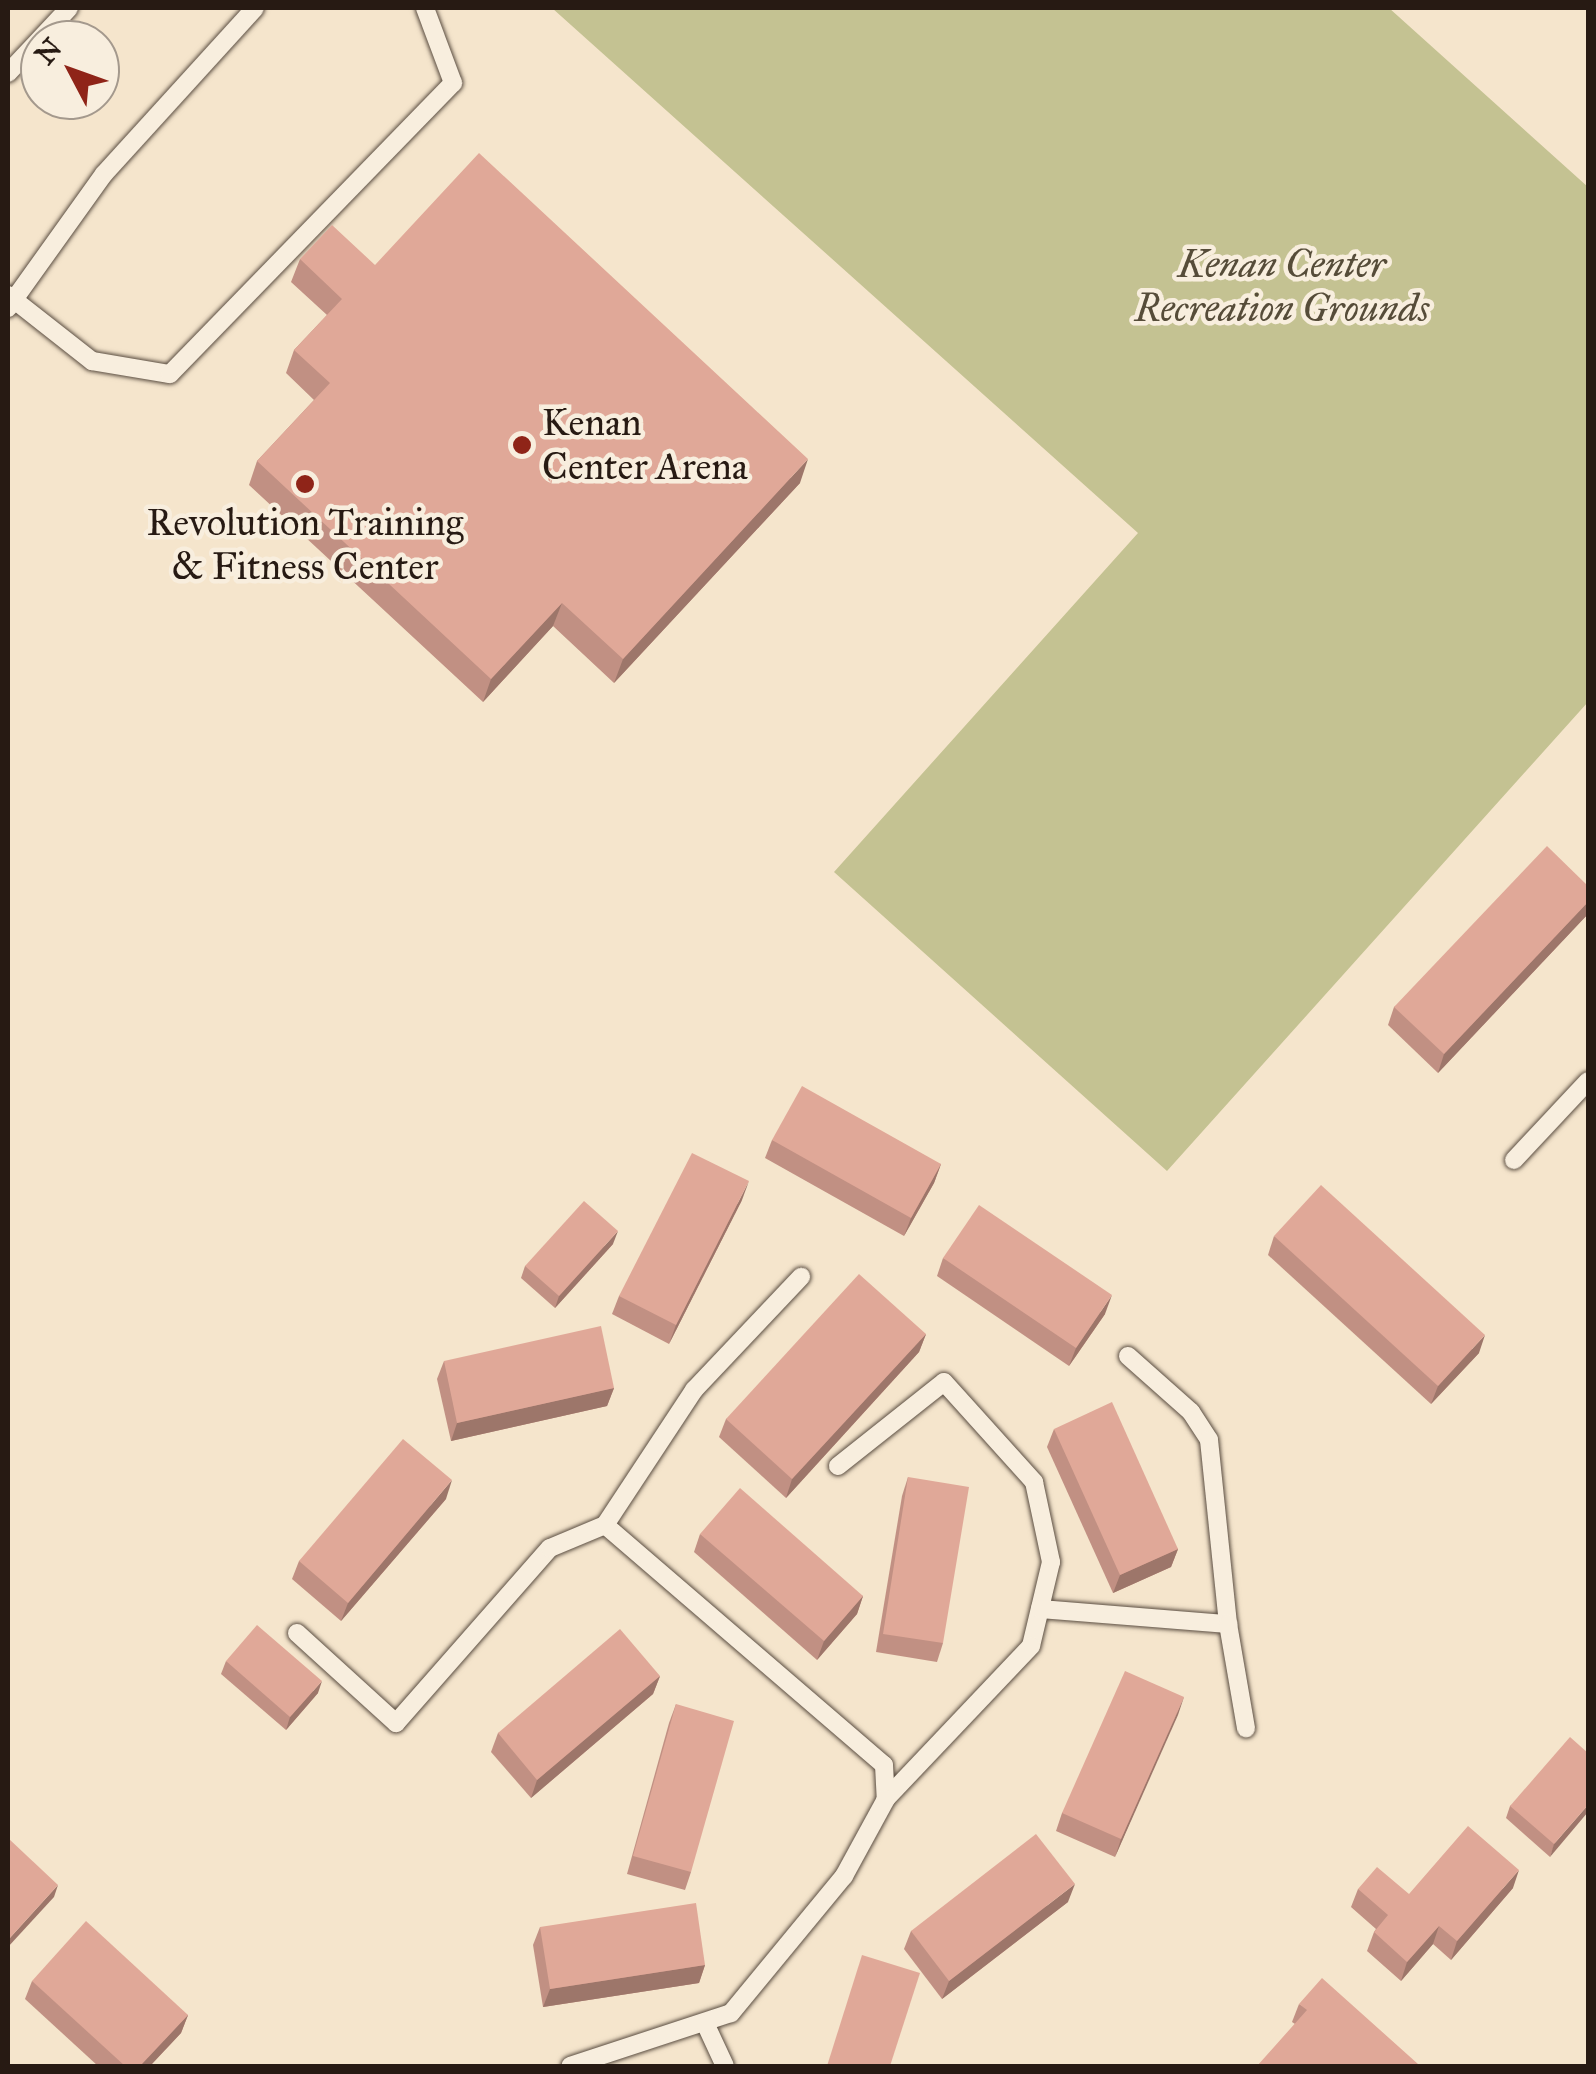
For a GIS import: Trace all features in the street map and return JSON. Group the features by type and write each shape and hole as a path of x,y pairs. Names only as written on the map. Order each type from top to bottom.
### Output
{"lane":[{"path":"8,73 68,8"},
{"path":"254,8 104,174 10,301 92,361 170,374 453,83 425,8"},
{"path":"1514,1160 1588,1081"},
{"path":"297,1633 396,1723 550,1548 605,1526 694,1390 802,1277"},
{"path":"1128,1356 1191,1412 1209,1440 1228,1624 1246,1728"},
{"path":"570,2066 731,2013 844,1876 886,1799 1031,1646 1051,1562 1034,1482 944,1382 838,1466"},
{"path":"605,1526 884,1765 886,1799"},
{"path":"1040,1609 1228,1624"},
{"path":"705,2023 725,2066"}],"green space":[{"name":"Kenan Center Recreation Grounds","path":"552,8 1389,8 1588,187 1588,702 1167,1171 834,872 1138,533"}],"building":[{"name":"Kenan Center Arena","path":"479,153 808,459 623,659 562,603 491,679 257,461 330,383 294,350 342,299 300,259 332,225 375,265"},
{"path":"1547,846 1588,886 1588,902 1444,1054 1394,1007"},
{"path":"802,1086 941,1164 911,1218 772,1140"},
{"path":"692,1153 749,1181 676,1325 619,1296"},
{"path":"1321,1185 1485,1335 1438,1386 1274,1236"},
{"path":"584,1201 618,1231 559,1296 525,1266"},
{"path":"979,1205 1112,1295 1076,1348 943,1258"},
{"path":"859,1274 926,1334 792,1479 726,1419"},
{"path":"601,1326 614,1388 457,1423 444,1361"},
{"path":"1112,1402 1178,1549 1120,1575 1054,1429"},
{"path":"403,1439 452,1480 348,1603 299,1561"},
{"path":"908,1477 969,1487 943,1643 883,1634"},
{"path":"740,1488 863,1596 824,1641 700,1534"},
{"path":"257,1625 322,1681 290,1717 226,1661"},
{"path":"620,1629 660,1676 537,1780 498,1733"},
{"path":"1125,1671 1184,1697 1121,1839 1062,1813"},
{"path":"676,1704 734,1721 691,1872 633,1856"},
{"path":"1570,1737 1588,1753 1588,1805 1554,1844 1510,1806"},
{"path":"1468,1826 1519,1870 1457,1941 1439,1926 1407,1962 1374,1932 1388,1915 1358,1889 1377,1867 1409,1894"},
{"path":"1036,1834 1075,1884 949,1981 911,1931"},
{"path":"8,1838 58,1885 8,1940"},
{"path":"696,1903 705,1965 550,1989 540,1927"},
{"path":"86,1921 188,2015 140,2066 125,2066 32,1981"},
{"path":"862,1955 920,1973 890,2066 827,2066"},
{"path":"1322,1978 1418,2064 1257,2066 1307,2010 1299,2004"}],"place":[{"name":"Kenan Center Arena","path":"522,445"},
{"name":"Revolution Training & Fitness Center","path":"305,484"}]}
